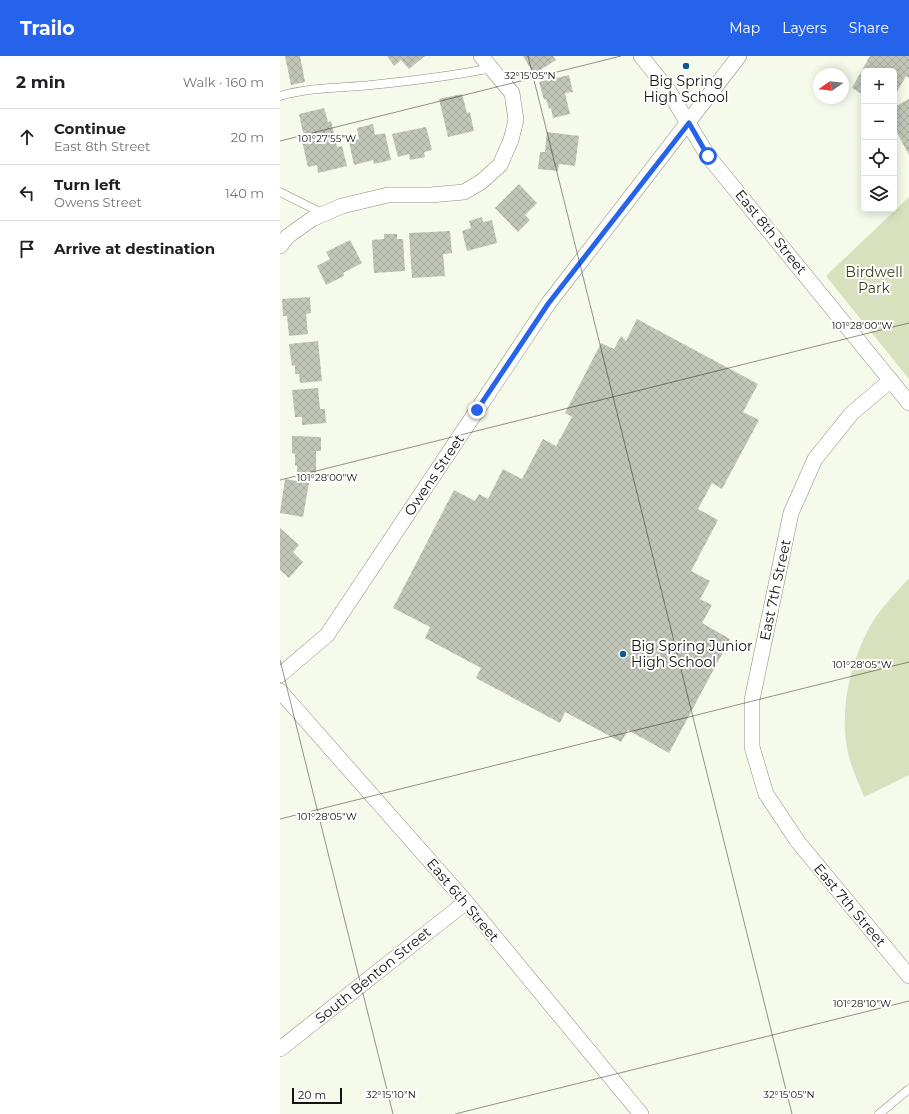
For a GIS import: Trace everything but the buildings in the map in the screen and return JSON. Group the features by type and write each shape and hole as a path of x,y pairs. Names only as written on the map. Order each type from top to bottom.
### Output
{"street":[{"path":"280,246 288,236 312,219 342,206 388,195 430,195 464,192 481,182 500,165 511,140 516,120 512,93 481,56"},
{"name":"East 8th Street","path":"641,56 668,90 708,156 909,403"},
{"name":"Owens Street","path":"280,674 327,635 548,304 689,123 739,56"},
{"name":"East 7th Street","path":"891,380 852,413 815,459 791,513 752,700 752,747 766,794 798,842 909,976"},
{"name":"East 6th Street","path":"280,691 466,902 641,1114"},
{"name":"South Benton Street","path":"280,1049 466,902"}],"lane":[{"path":"280,96 300,90 371,85 469,73 492,68"},
{"path":"280,192 324,214"},
{"path":"879,1114 909,1089"}],"green space":[{"name":"Birdwell Park","path":"909,197 909,379 826,276 893,212 897,212 897,208"},
{"path":"909,578 909,775 864,797 852,767 847,748 845,717 848,686 862,642 869,628 882,608"}],"place":[{"name":"Big Spring High School","path":"686,66"},
{"name":"Big Spring Junior High School","path":"623,654"}],"route":[{"path":"477,410 548,304 689,123 708,156"}]}
